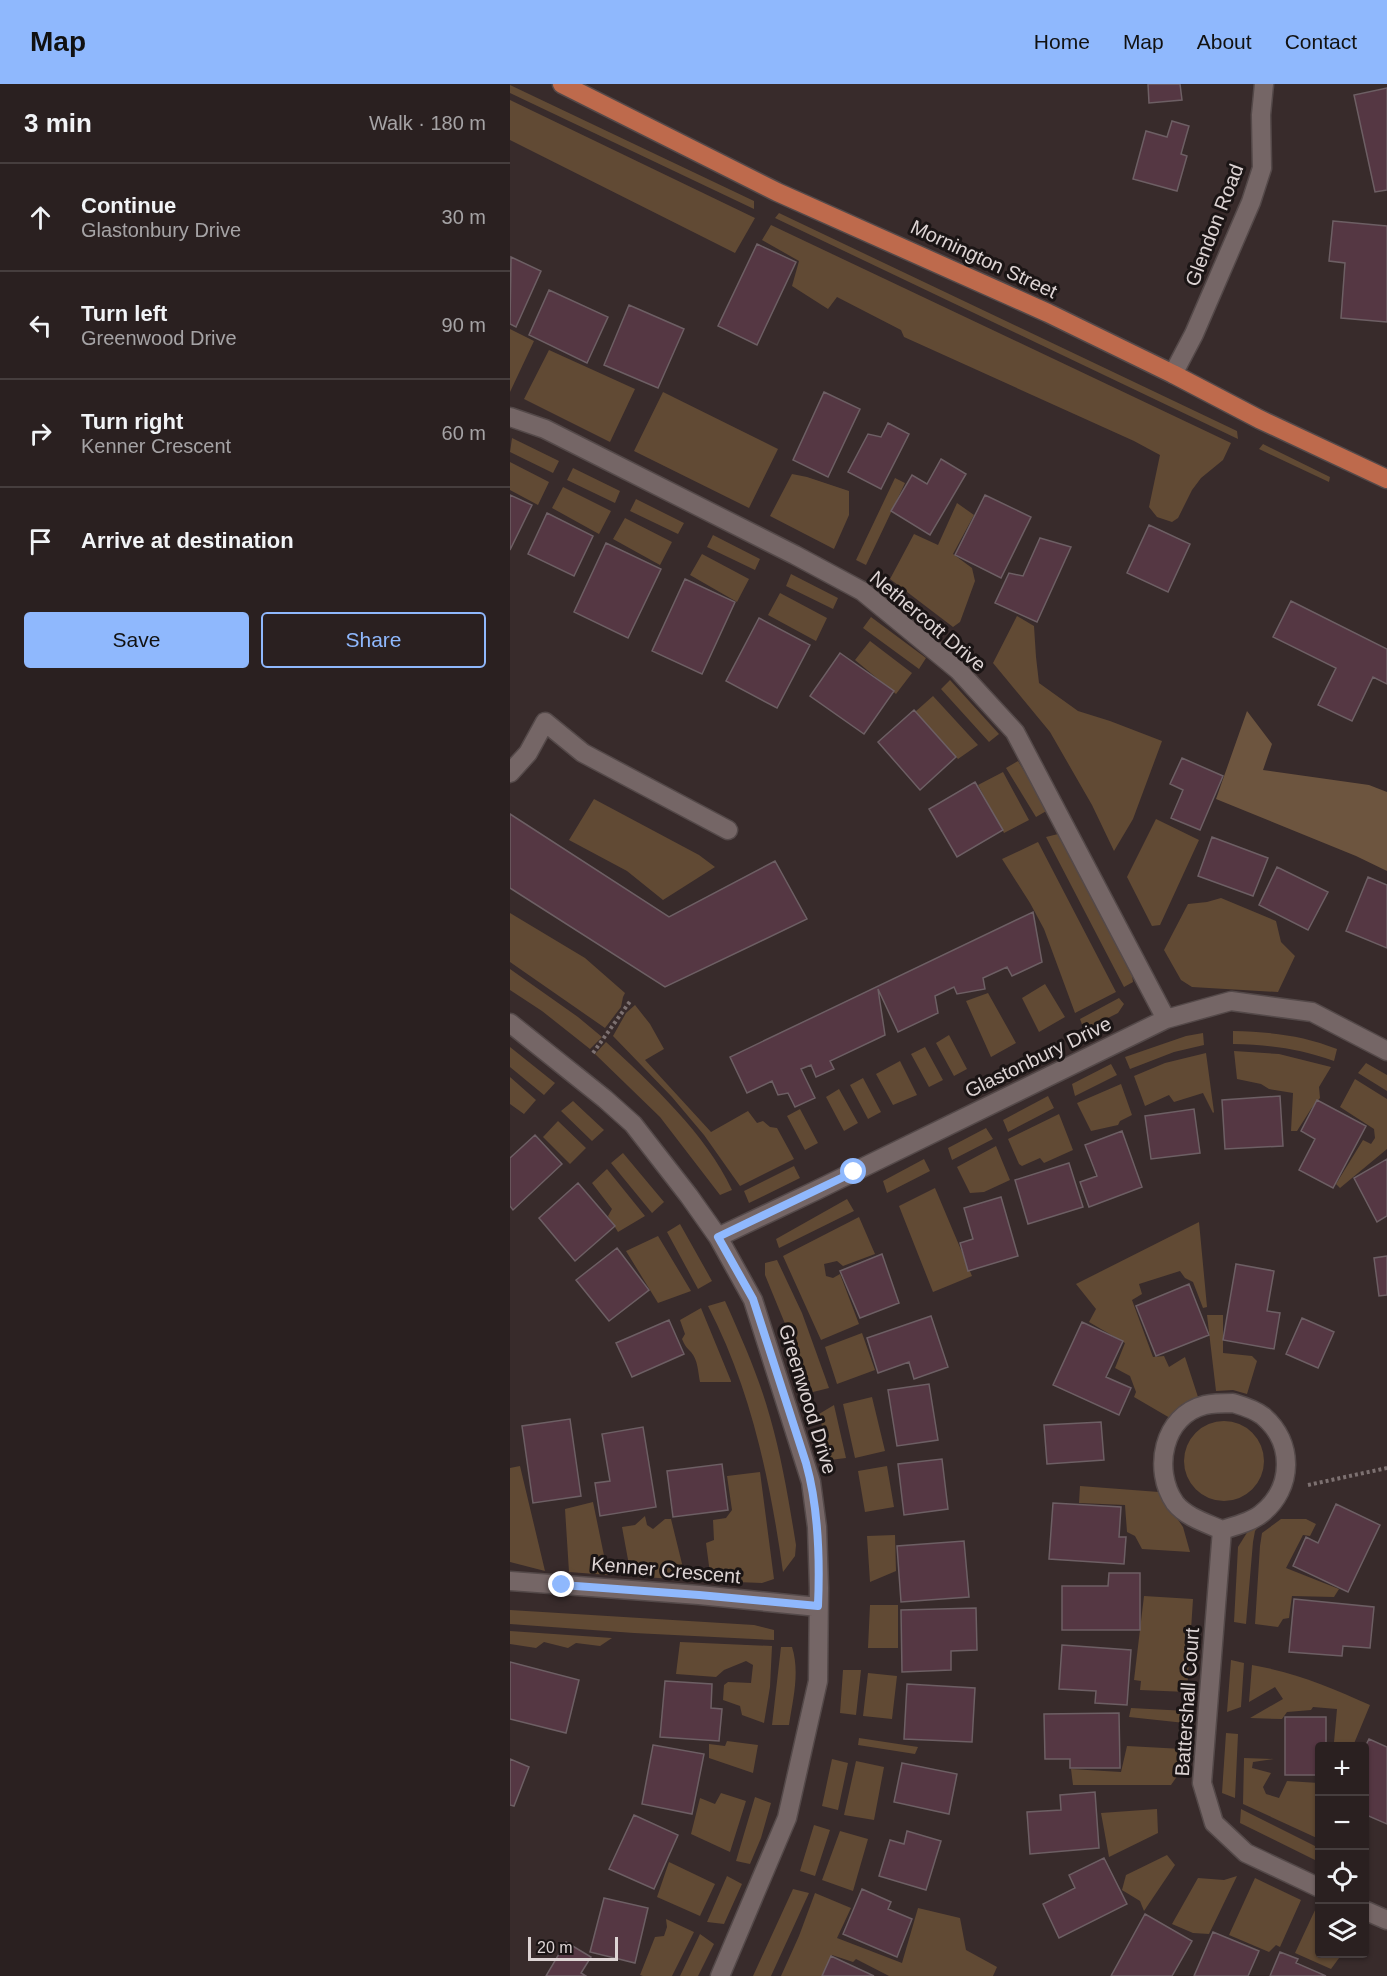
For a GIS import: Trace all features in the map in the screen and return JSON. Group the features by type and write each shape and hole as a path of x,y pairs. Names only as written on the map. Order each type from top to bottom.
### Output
{"main road":[{"name":"Mornington Street","path":"562,84 777,192 1048,313 1259,419 1387,479"}],"street":[{"name":"Glendon Road","path":"1173,374 1199,323 1251,202 1262,168 1261,115 1264,84"},
{"name":"Nethercott Drive","path":"510,417 545,429 862,591 958,670 1015,732 1166,1019"},
{"path":"510,773 528,753 545,722 583,753 728,830"},
{"name":"Glastonbury Drive","path":"718,1237 817,1191 1166,1019 1231,1001 1312,1012 1387,1051"},
{"name":"Greenwood Drive","path":"510,1023 605,1099 633,1125 718,1237 753,1299 811,1482 817,1527 818,1682 788,1818 720,1976"},
{"path":"1233,1403 1258,1413 1278,1433 1286,1456 1287,1475 1275,1499 1261,1514 1222,1530 1193,1518 1176,1504 1166,1485 1162,1464 1166,1442 1171,1431 1186,1415 1204,1405 1233,1403"},
{"name":"Battershall Court","path":"1222,1530 1202,1783 1214,1823 1246,1853 1315,1886"},
{"name":"Kenner Crescent","path":"510,1581 818,1606"},
{"path":"1369,1912 1387,1920"}],"path":[{"path":"593,1053 631,1000"},
{"path":"1298,1487 1387,1468"}],"shaded area":[{"path":"510,85 754,201 754,209 510,93"},
{"path":"510,100 755,218 735,253 510,140"},
{"path":"779,213 1237,431 1238,439 775,218"},
{"path":"771,225 1231,443 1223,460 1201,478 1192,490 1178,518 1172,522 1157,517 1149,507 1160,455 1134,441 904,337 901,330 837,297 828,309 792,286 799,261 762,240"},
{"path":"510,329 534,341 510,392"},
{"path":"549,350 635,389 610,442 524,399"},
{"path":"663,392 778,449 749,508 634,451"},
{"path":"512,438 559,461 553,473 510,452"},
{"path":"1263,444 1330,477 1329,482 1259,449"},
{"path":"510,462 549,482 538,505 510,490"},
{"path":"573,468 620,491 615,503 567,480"},
{"path":"792,474 849,491 849,515 834,549 770,516"},
{"path":"895,478 905,483 866,565 856,560"},
{"path":"563,487 611,511 599,534 552,508"},
{"path":"636,499 684,523 678,534 630,511"},
{"path":"957,503 974,515 953,554 972,568 975,581 960,622 953,627 890,579 914,534 938,545"},
{"path":"625,518 672,542 660,565 613,539"},
{"path":"713,535 760,559 755,570 707,547"},
{"path":"702,554 749,579 737,602 690,575"},
{"path":"791,574 838,598 833,609 786,586"},
{"path":"780,593 827,618 816,641 768,615"},
{"path":"1017,616 1034,626 1039,683 1078,711 1162,741 1133,819 1114,851 1092,805 1050,732 993,663"},
{"path":"871,617 926,658 919,669 863,628"},
{"path":"870,641 912,673 896,694 855,660"},
{"path":"950,680 999,734 989,742 941,689"},
{"path":"933,696 978,745 958,759 915,712"},
{"path":"1247,711 1272,744 1263,770 1369,785 1387,792 1387,871 1216,799"},
{"path":"1018,761 1048,810 1036,817 1006,768"},
{"path":"1003,772 1029,820 1004,833 978,785"},
{"path":"594,799 699,855 715,867 663,900 627,871 569,840"},
{"path":"1156,819 1199,840 1160,925 1152,926 1127,877"},
{"path":"1058,834 1132,975 1133,982 1124,987 1046,837"},
{"path":"1038,842 1116,992 1075,1013 1044,929 1002,859"},
{"path":"1221,898 1276,921 1281,942 1295,956 1278,992 1192,987 1181,980 1164,950 1188,904"},
{"path":"510,913 585,958 625,993 621,1007 605,1028 510,962"},
{"path":"510,969 578,1017 602,1037 590,1049 542,1011 510,990"},
{"path":"1045,984 1065,1017 1039,1032 1022,998"},
{"path":"988,993 1016,1043 991,1057 966,1001"},
{"path":"1119,998 1124,1004 1118,1013 1084,1030 1080,1019"},
{"path":"635,1005 650,1024 664,1049 645,1060 711,1132 748,1111 757,1123 763,1121 770,1127 777,1128 794,1159 740,1186 704,1135 672,1097 613,1036 626,1013"},
{"path":"1233,1031 1286,1035 1337,1049 1334,1061 1284,1048 1233,1044"},
{"path":"1203,1033 1204,1045 1174,1052 1130,1069 1125,1057 1186,1036"},
{"path":"949,1035 967,1069 954,1076 936,1043"},
{"path":"606,1042 659,1092 693,1129 721,1169 732,1190 720,1195 660,1117 595,1054"},
{"path":"510,1047 555,1083 544,1095 510,1067"},
{"path":"925,1047 943,1080 929,1087 911,1054"},
{"path":"1234,1051 1279,1054 1331,1067 1319,1087 1320,1098 1297,1131 1291,1131 1293,1093 1269,1089 1261,1084 1237,1079"},
{"path":"1206,1053 1213,1113 1203,1093 1174,1102 1169,1095 1145,1106 1134,1076 1165,1063"},
{"path":"900,1061 917,1095 893,1105 876,1074"},
{"path":"1366,1063 1387,1075 1387,1091 1358,1073"},
{"path":"1111,1064 1117,1075 1075,1096 1072,1084"},
{"path":"510,1077 536,1100 524,1114 510,1104"},
{"path":"863,1078 881,1112 868,1119 850,1085"},
{"path":"1355,1079 1387,1099 1387,1149 1340,1188 1336,1184 1363,1140 1371,1144 1375,1138 1374,1129 1340,1107"},
{"path":"1121,1084 1132,1115 1120,1121 1118,1125 1091,1131 1077,1103"},
{"path":"839,1089 858,1123 844,1131 826,1097"},
{"path":"1048,1096 1054,1108 1008,1132 1003,1120"},
{"path":"573,1101 604,1130 592,1141 561,1111"},
{"path":"800,1109 818,1143 805,1150 787,1116"},
{"path":"1059,1114 1073,1150 1044,1163 1040,1158 1022,1166 1019,1164 1008,1139"},
{"path":"558,1121 586,1148 570,1164 543,1137"},
{"path":"986,1128 993,1139 952,1160 948,1148"},
{"path":"996,1146 1010,1180 984,1192 970,1193 957,1167"},
{"path":"623,1153 664,1202 652,1213 611,1163"},
{"path":"924,1159 930,1171 887,1193 883,1181"},
{"path":"794,1166 800,1178 749,1203 744,1191"},
{"path":"607,1169 645,1216 618,1232 608,1216 612,1209 592,1183"},
{"path":"935,1188 972,1276 933,1292 899,1206"},
{"path":"847,1199 854,1211 779,1248 776,1239"},
{"path":"859,1217 875,1254 843,1266 837,1261 824,1264 826,1276 833,1278 840,1274 859,1324 821,1340 783,1256"},
{"path":"1199,1222 1207,1307 1203,1308 1193,1282 1185,1278 1180,1271 1139,1284 1142,1294 1132,1300 1153,1357 1164,1356 1169,1367 1185,1357 1198,1397 1181,1405 1170,1418 1134,1397 1136,1392 1130,1376 1115,1368 1125,1343 1089,1322 1096,1309 1076,1284"},
{"path":"680,1224 712,1281 698,1289 667,1232"},
{"path":"658,1236 691,1291 658,1303 626,1251"},
{"path":"777,1260 802,1313 829,1388 813,1392 765,1275 765,1263"},
{"path":"725,1301 761,1387 782,1465 796,1545 795,1556 783,1572 772,1503 757,1436 736,1370 708,1306"},
{"path":"701,1308 731,1382 700,1382 695,1359 682,1339 685,1334 680,1320"},
{"path":"1207,1315 1223,1315 1223,1353 1252,1356 1257,1361 1247,1394 1233,1390 1216,1391"},
{"path":"862,1333 875,1370 837,1384 825,1347"},
{"path":"872,1397 885,1451 855,1458 843,1404"},
{"path":"834,1405 846,1458 830,1460 819,1414"},
{"path":"1224,1421 1239,1424 1252,1433 1261,1446 1264,1461 1261,1476 1252,1489 1239,1498 1224,1501 1209,1498 1196,1489 1187,1476 1184,1461 1187,1446 1196,1433 1209,1424"},
{"path":"520,1466 545,1571 510,1562 510,1468"},
{"path":"887,1466 894,1507 865,1512 858,1471"},
{"path":"760,1472 774,1579 762,1583 711,1581 706,1543 714,1540 713,1520 726,1518 732,1510 727,1476"},
{"path":"1080,1486 1159,1492 1183,1527 1190,1552 1142,1549 1135,1536 1127,1532 1125,1505 1079,1503"},
{"path":"593,1502 608,1575 569,1572 565,1509"},
{"path":"645,1516 647,1525 653,1529 665,1519 671,1519 686,1580 631,1576 622,1527 635,1525"},
{"path":"1281,1519 1306,1519 1316,1524 1310,1536 1303,1535 1286,1568 1339,1589 1334,1597 1292,1596 1289,1618 1283,1619 1278,1627 1255,1624 1262,1533"},
{"path":"1261,1524 1255,1531 1253,1542 1246,1624 1234,1622 1238,1547 1248,1531"},
{"path":"895,1535 896,1571 870,1582 867,1536"},
{"path":"1144,1596 1193,1599 1187,1692 1140,1690 1141,1681 1134,1680"},
{"path":"870,1605 898,1605 898,1648 868,1648"},
{"path":"510,1610 754,1625 774,1630 774,1640 510,1624"},
{"path":"510,1631 612,1638 600,1646 576,1643 568,1648 544,1642 536,1648 510,1644"},
{"path":"680,1642 772,1646 770,1687 764,1723 742,1715 740,1706 723,1700 724,1685 728,1682 751,1683 753,1665 746,1661 724,1670 716,1677 676,1674"},
{"path":"781,1647 792,1647 795,1686 789,1725 772,1725"},
{"path":"1231,1660 1244,1663 1241,1707 1227,1712"},
{"path":"1252,1665 1313,1681 1370,1705 1355,1742 1334,1742 1337,1709 1313,1707 1311,1710 1287,1712 1282,1719 1250,1718 1283,1699 1275,1687 1249,1702"},
{"path":"843,1670 861,1670 856,1715 840,1713"},
{"path":"868,1673 897,1676 892,1719 863,1716"},
{"path":"1131,1708 1187,1711 1185,1723 1129,1717"},
{"path":"1226,1733 1238,1734 1235,1798 1222,1793"},
{"path":"859,1738 918,1747 915,1754 858,1745"},
{"path":"727,1741 758,1745 753,1773 709,1758 709,1744 725,1746"},
{"path":"1127,1746 1183,1749 1180,1772 1171,1785 1073,1785 1071,1769 1121,1772"},
{"path":"1244,1758 1274,1759 1253,1762 1252,1768 1271,1773 1263,1787 1266,1794 1279,1798 1287,1781 1315,1783 1315,1837 1243,1804"},
{"path":"832,1759 848,1763 838,1810 822,1806"},
{"path":"856,1761 884,1767 874,1820 844,1815"},
{"path":"721,1793 746,1801 730,1852 691,1834 700,1798 715,1804"},
{"path":"755,1797 771,1803 761,1838 750,1864 736,1861"},
{"path":"1157,1809 1158,1833 1109,1857 1101,1813"},
{"path":"1241,1809 1315,1846 1315,1860 1240,1823"},
{"path":"814,1825 830,1830 815,1876 800,1871"},
{"path":"840,1831 868,1839 853,1891 822,1880"},
{"path":"1167,1855 1175,1865 1144,1911 1140,1901 1122,1890 1126,1875"},
{"path":"669,1862 715,1884 700,1916 657,1897"},
{"path":"727,1876 742,1884 724,1924 707,1922"},
{"path":"1237,1876 1209,1934 1193,1933 1172,1924 1198,1878 1224,1880"},
{"path":"1255,1878 1301,1900 1280,1947 1276,1945 1269,1952 1229,1935"},
{"path":"793,1889 809,1893 771,1976 753,1976"},
{"path":"815,1893 851,1908 837,1938 902,1963 918,1908 960,1918 966,1950 997,1967 993,1976 889,1976 856,1959 853,1962 832,1955 822,1976 781,1976"},
{"path":"1315,1910 1315,1958 1339,1958 1331,1969 1295,1953"},
{"path":"666,1919 694,1932 672,1976 640,1975 655,1937 664,1936 667,1927"},
{"path":"700,1934 714,1944 698,1976 680,1976"}],"building":[{"path":"1148,84 1180,84 1182,100 1149,103"},
{"path":"1387,88 1387,190 1375,192 1354,95"},
{"path":"1172,121 1189,126 1181,154 1187,156 1177,191 1133,179 1146,131 1167,137"},
{"path":"1333,221 1387,226 1387,322 1341,318 1345,263 1329,261"},
{"path":"757,244 796,262 757,345 718,326"},
{"path":"511,257 541,271 516,327 510,324"},
{"path":"549,290 608,317 587,363 529,335"},
{"path":"629,305 684,329 658,388 604,365"},
{"path":"824,392 860,409 828,477 793,460"},
{"path":"888,423 909,434 881,489 848,472 868,434 881,437"},
{"path":"941,459 966,474 930,535 891,511 912,475 927,484"},
{"path":"510,495 532,505 510,550"},
{"path":"985,495 1031,517 1001,578 955,555"},
{"path":"547,513 593,536 574,576 528,554"},
{"path":"1149,525 1190,544 1168,592 1127,573"},
{"path":"1040,538 1071,547 1037,622 995,603 1009,573 1023,576"},
{"path":"606,543 661,569 628,638 574,612"},
{"path":"685,579 735,602 702,674 652,651"},
{"path":"1291,601 1387,649 1387,684 1373,677 1352,721 1318,705 1336,668 1273,637"},
{"path":"759,618 810,645 777,708 726,681"},
{"path":"840,653 894,691 864,734 810,696"},
{"path":"914,710 956,757 920,790 878,742"},
{"path":"1182,758 1223,776 1200,830 1171,818 1183,790 1170,784"},
{"path":"975,782 1003,830 957,857 929,809"},
{"path":"510,814 669,917 775,861 807,919 665,987 510,888"},
{"path":"1212,837 1268,858 1253,896 1198,876"},
{"path":"1277,867 1328,892 1308,930 1259,905"},
{"path":"1368,877 1387,885 1387,948 1346,931"},
{"path":"1033,912 1042,962 1012,976 1007,967 983,978 985,989 957,994 954,987 935,996 938,1013 898,1032 878,989 885,1035 830,1061 834,1069 816,1077 811,1065 801,1069 815,1098 795,1107 788,1093 778,1095 772,1081 747,1093 730,1057"},
{"path":"1280,1096 1283,1146 1225,1149 1222,1100"},
{"path":"1317,1100 1366,1126 1333,1188 1299,1170 1315,1139 1301,1131"},
{"path":"1194,1109 1200,1153 1151,1159 1145,1116"},
{"path":"1122,1131 1142,1187 1089,1207 1080,1182 1097,1176 1085,1145"},
{"path":"535,1135 562,1164 513,1210 510,1206 510,1158"},
{"path":"1387,1159 1387,1216 1377,1222 1354,1178"},
{"path":"1069,1163 1083,1207 1028,1224 1015,1180"},
{"path":"578,1183 615,1226 575,1261 539,1218"},
{"path":"1001,1197 1018,1256 968,1271 960,1243 973,1239 964,1208"},
{"path":"617,1248 649,1290 609,1321 576,1280"},
{"path":"882,1254 899,1303 860,1318 840,1271"},
{"path":"1387,1256 1387,1295 1379,1296 1374,1258"},
{"path":"1236,1264 1274,1271 1267,1311 1280,1313 1274,1349 1223,1340"},
{"path":"1189,1284 1209,1335 1156,1356 1136,1306"},
{"path":"931,1316 948,1367 914,1379 909,1362 878,1373 867,1338"},
{"path":"1302,1318 1334,1332 1318,1368 1286,1354"},
{"path":"669,1320 684,1354 632,1377 616,1343"},
{"path":"1082,1322 1123,1341 1106,1377 1131,1388 1119,1415 1053,1385"},
{"path":"929,1384 938,1440 897,1446 888,1390"},
{"path":"570,1419 581,1496 533,1503 522,1426"},
{"path":"1101,1422 1104,1460 1047,1464 1044,1425"},
{"path":"643,1427 656,1507 600,1516 595,1483 610,1481 602,1434"},
{"path":"942,1459 948,1509 904,1515 898,1464"},
{"path":"722,1464 728,1510 673,1517 667,1471"},
{"path":"1053,1503 1121,1507 1119,1537 1126,1537 1124,1564 1049,1559"},
{"path":"1336,1504 1380,1525 1348,1592 1293,1566 1306,1537 1318,1543"},
{"path":"964,1541 969,1597 901,1602 897,1546"},
{"path":"1109,1573 1140,1573 1140,1630 1062,1630 1062,1586 1108,1586"},
{"path":"1294,1599 1374,1607 1370,1648 1343,1646 1342,1656 1289,1652"},
{"path":"976,1608 977,1650 951,1651 951,1670 902,1672 901,1610"},
{"path":"1062,1645 1131,1650 1127,1705 1095,1703 1096,1691 1059,1689"},
{"path":"510,1662 579,1680 566,1733 510,1719"},
{"path":"665,1681 712,1684 711,1708 722,1709 719,1741 660,1737"},
{"path":"907,1684 975,1688 972,1742 904,1739"},
{"path":"1119,1713 1120,1768 1070,1768 1070,1759 1045,1759 1044,1714"},
{"path":"1285,1717 1326,1717 1326,1742 1315,1742 1315,1775 1285,1775"},
{"path":"1369,1739 1387,1747 1387,1824 1369,1816"},
{"path":"653,1745 704,1754 692,1814 642,1804"},
{"path":"510,1759 529,1767 514,1806 510,1805"},
{"path":"902,1763 957,1774 949,1814 894,1802"},
{"path":"1095,1792 1099,1848 1030,1854 1027,1812 1061,1810 1060,1795"},
{"path":"634,1815 678,1835 654,1889 609,1869"},
{"path":"907,1831 941,1841 926,1890 879,1876 890,1840 904,1844"},
{"path":"1104,1858 1127,1904 1059,1938 1043,1904 1075,1888 1069,1875"},
{"path":"862,1889 891,1902 888,1909 912,1919 897,1957 843,1934"},
{"path":"604,1898 648,1908 635,1963 590,1952"},
{"path":"1145,1914 1192,1941 1172,1976 1111,1976"},
{"path":"1213,1932 1259,1951 1248,1976 1194,1976"},
{"path":"566,1942 591,1957 581,1973 586,1976 546,1976"},
{"path":"1280,1952 1298,1959 1296,1963 1326,1976 1270,1976"},
{"path":"831,1956 874,1976 822,1976"}],"route":[{"path":"562,1585 818,1606 817,1527 806,1463 753,1299 718,1237 854,1172"}]}
